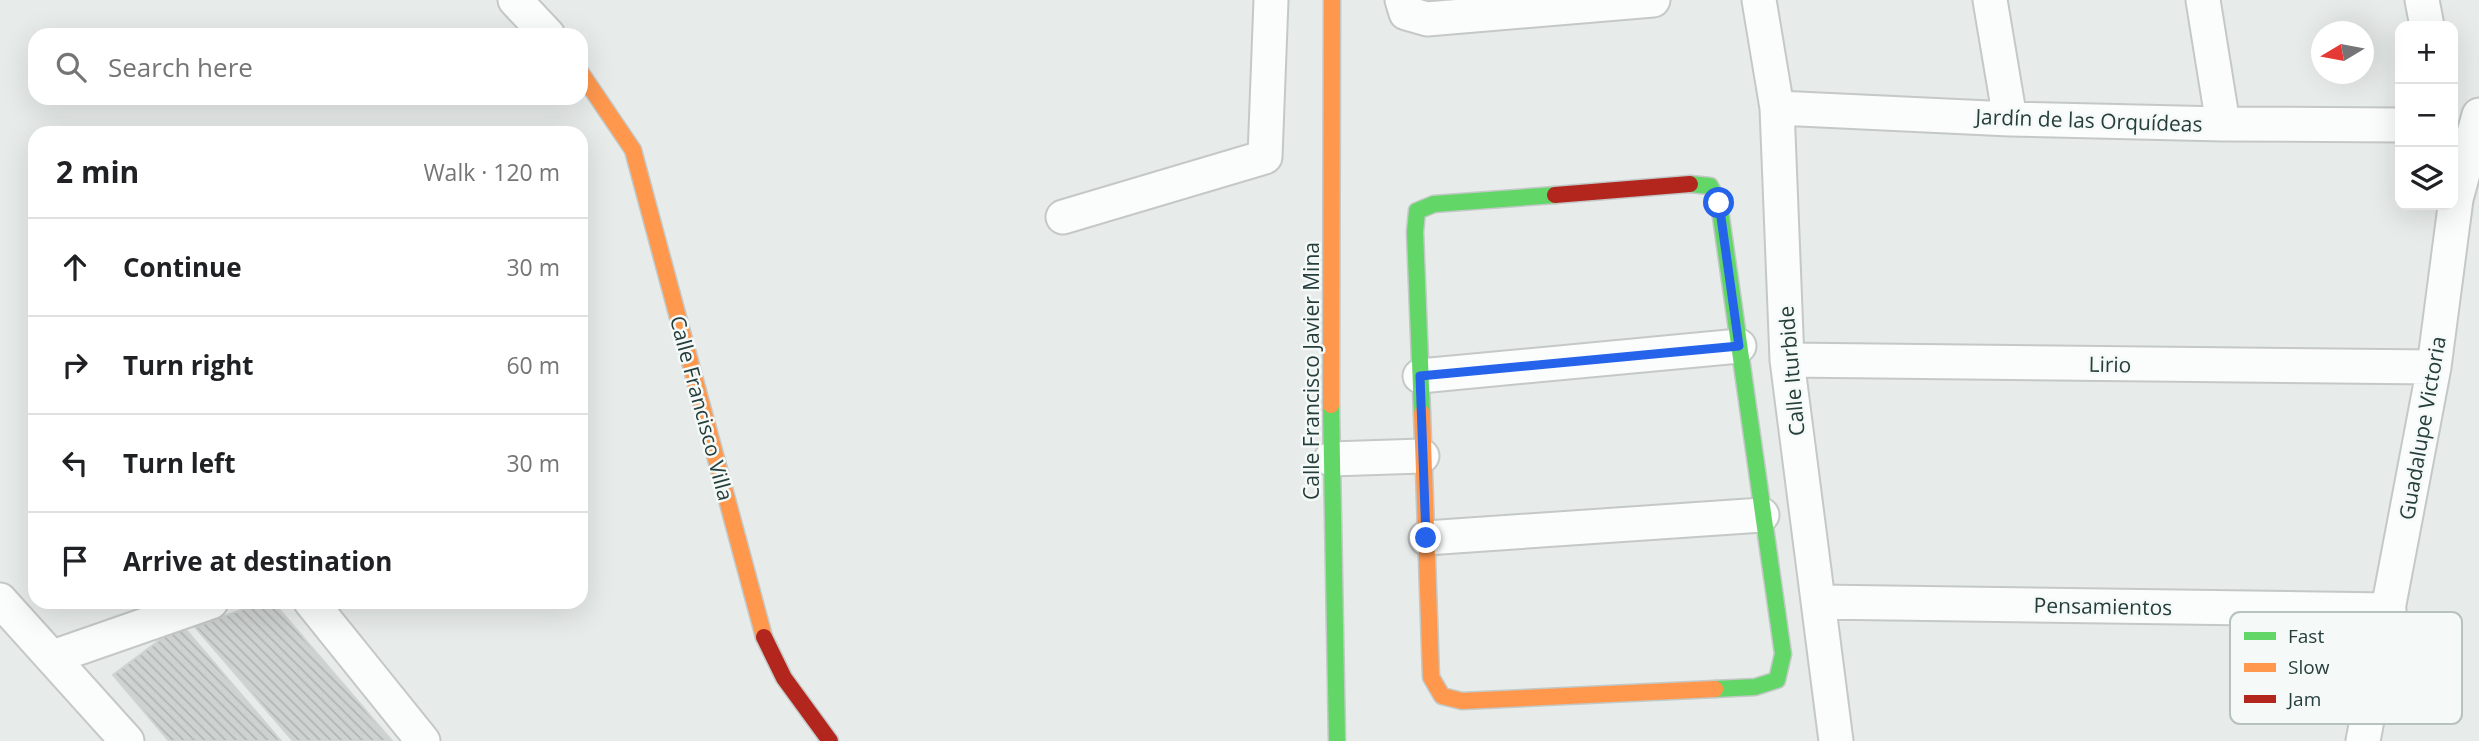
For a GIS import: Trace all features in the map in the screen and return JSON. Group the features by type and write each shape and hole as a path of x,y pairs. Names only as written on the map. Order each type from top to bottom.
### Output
{"street":[{"path":"515,0 541,28"},
{"path":"1063,217 1265,157 1271,0"},
{"name":"Calle Francisco Javier Mina","path":"1332,0 1331,459 1337,741"},
{"path":"1402,0 1406,13 1427,19 1653,0"},
{"name":"Calle Iturbide","path":"1759,0 1777,108 1787,360 1836,741"},
{"path":"1990,0 2010,119"},
{"path":"2203,0 2223,124"},
{"path":"2422,0 2426,21"},
{"name":"Calle Francisco Villa","path":"588,83 633,149 763,635 783,678 830,741"},
{"name":"Jardín de las Orquídeas","path":"1777,108 2010,119 2395,125"},
{"name":"Guadalupe Victoria","path":"2458,180 2479,115"},
{"path":"1690,184 1710,186 1719,203 1783,654 1777,680 1755,687 1462,701 1441,696 1431,677 1420,376 1415,232 1418,211 1434,204 1690,184"},
{"name":"Guadalupe Victoria","path":"2389,610 2434,367 2453,210"},
{"path":"1420,376 1739,346"},
{"name":"Lirio","path":"1787,360 2434,367"},
{"path":"1331,459 1422,456"},
{"path":"1426,538 1762,515"},
{"path":"0,600 127,741"},
{"name":"Pensamientos","path":"1818,602 2389,610"},
{"path":"53,657 191,609"},
{"path":"317,609 422,741"}],"building":[{"path":"243,609 279,609 392,741 293,741 195,627"},
{"path":"181,624 281,741 169,741 113,675"}],"traffic: fast":[{"path":"1690,184 1710,186 1719,203 1783,654 1777,680 1755,687 1715,689"},
{"path":"1422,413 1415,232 1417,211 1434,204 1555,195"},
{"path":"1331,405 1337,741"}],"traffic: slow":[{"path":"1331,405 1332,0"},
{"path":"588,83 633,150 764,637"},
{"path":"1422,413 1431,677 1442,696 1462,701 1715,689"}],"traffic: jam":[{"path":"1555,195 1690,184"},
{"path":"764,637 784,678 830,741"}],"route":[{"path":"1426,538 1420,376 1739,346 1719,203"}]}
